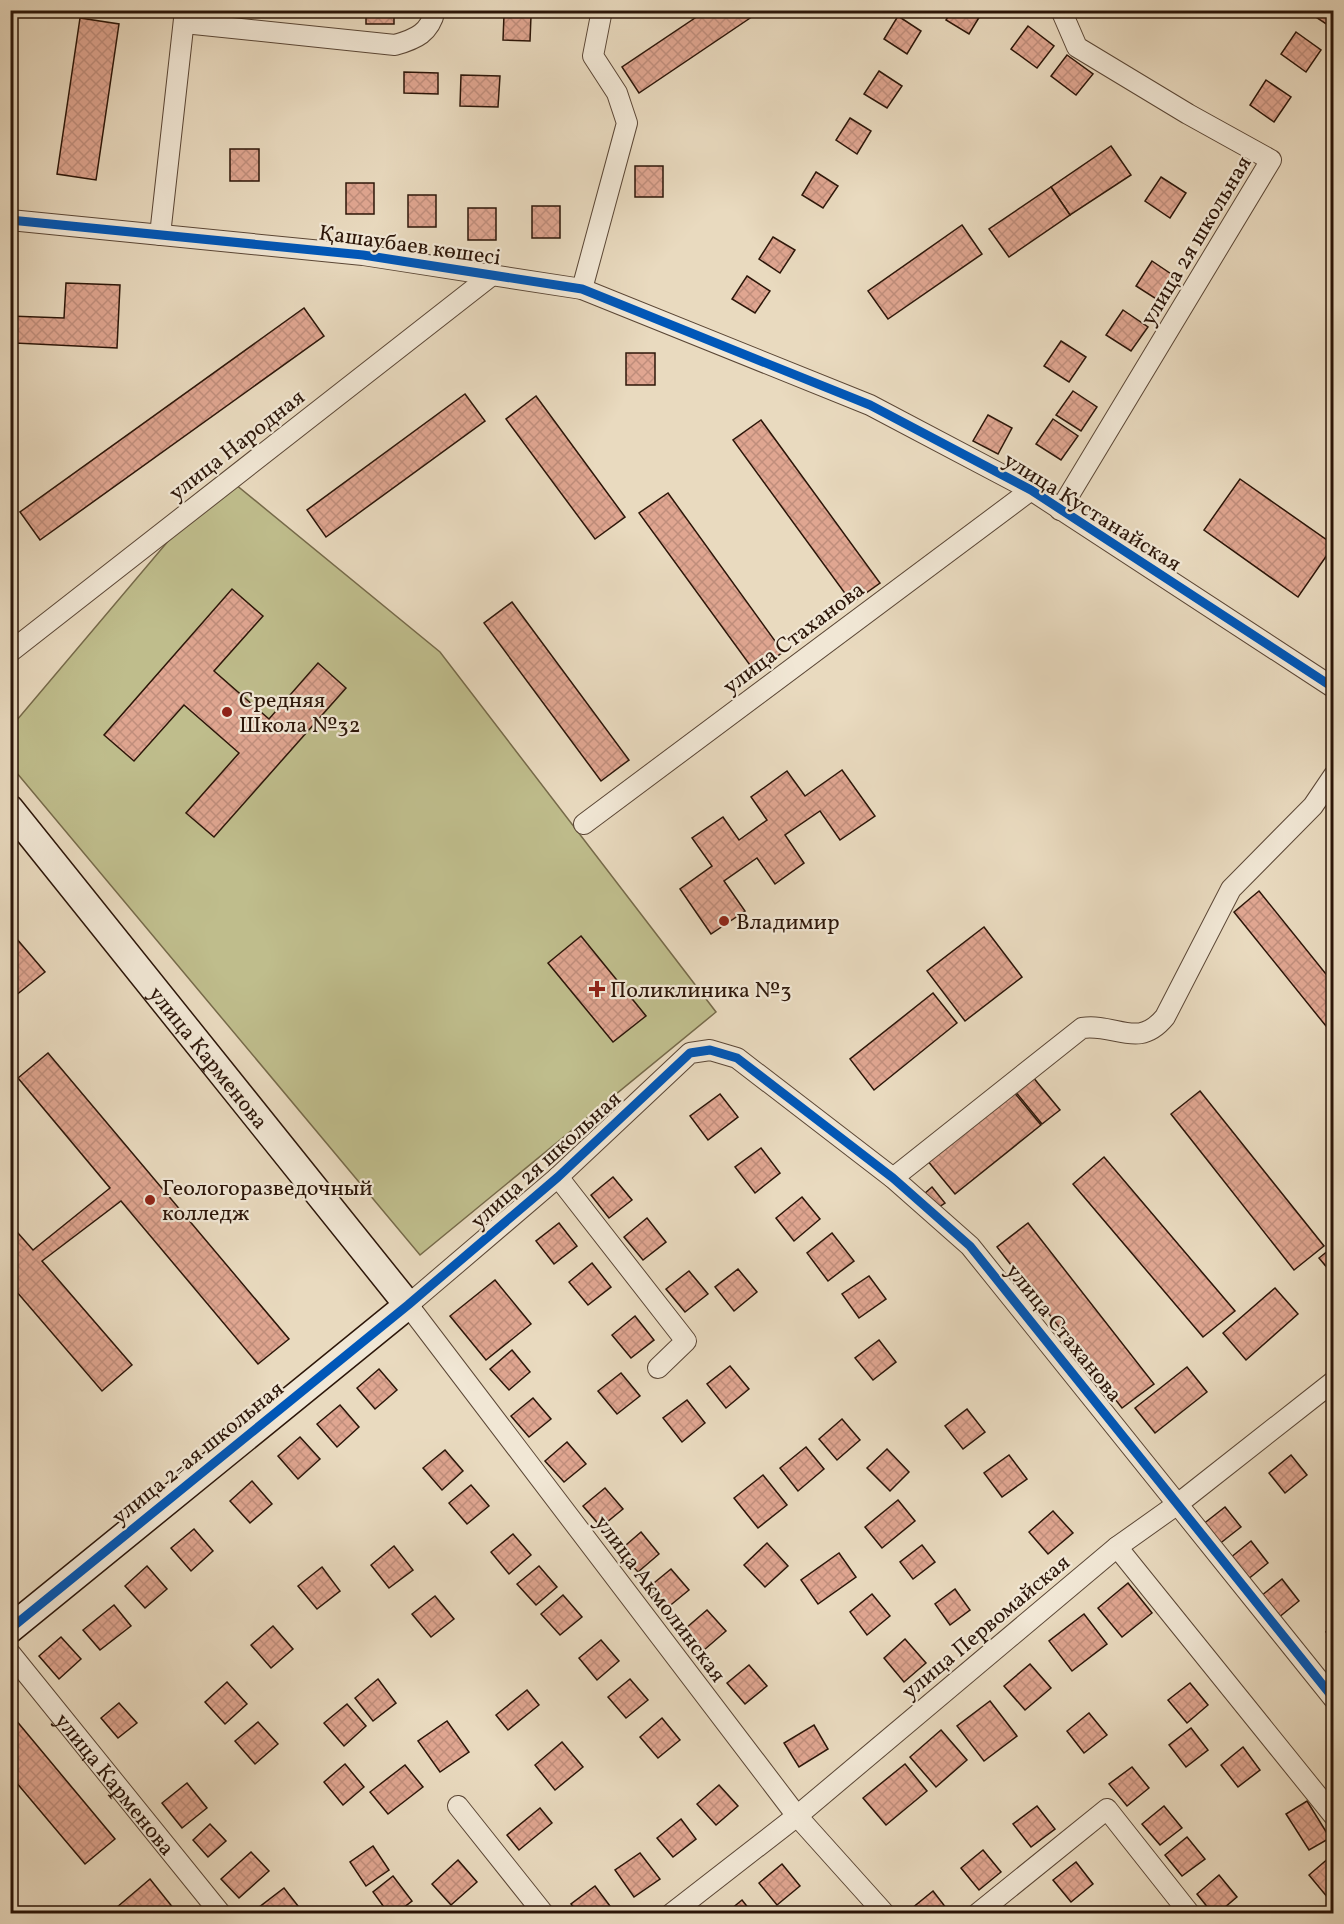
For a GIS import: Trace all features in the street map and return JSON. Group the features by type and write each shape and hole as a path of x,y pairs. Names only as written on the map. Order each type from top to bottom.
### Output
{"street":[{"path":"160,235 185,17 395,45 417,39 432,22 435,10"},
{"path":"582,289 627,123 617,93 593,56 602,10"},
{"name":"улица 2я школьная","path":"1060,510 1271,160 1188,114 1077,47 1061,10"},
{"name":"Қашаубаев көшесі","path":"10,220 363,255 582,289 788,373"},
{"name":"улица Народная","path":"10,652 492,275"},
{"name":"улица Кустанайская","path":"788,373 870,405 1031,490 1334,688"},
{"name":"улица Стаханова","path":"584,824 1031,490"},
{"path":"893,1178 1082,1028 1095,1026 1144,1034 1154,1030 1165,1017 1231,889 1313,806 1334,775"},
{"name":"улица Карменова","path":"10,810 408,1305"},
{"name":"улица 2я школьная","path":"408,1305 558,1177 690,1053 710,1050"},
{"name":"улица Стаханова","path":"710,1050 737,1058 893,1178 970,1246 1179,1503 1334,1699"},
{"path":"558,1177 686,1341 658,1368"},
{"name":"улица 2-ая школьная","path":"10,1629 408,1305"},
{"name":"улица Акмолинская","path":"408,1305 797,1816 885,1914"},
{"name":"улица Первомайская","path":"671,1914 797,1816 1117,1546 1179,1503 1334,1381"},
{"path":"1117,1546 1334,1816"},
{"name":"улица Карменова","path":"10,1653 221,1914"},
{"path":"458,1806 544,1914"},
{"path":"977,1914 1107,1809 1190,1914"}],"shaded area":[{"path":"224,475 440,652 716,1012 420,1255 11,766 11,727"}],"building":[{"path":"366,10 394,10 394,24 366,24"},
{"path":"707,10 762,10 639,93 622,67"},
{"path":"952,10 983,11 969,34 946,20"},
{"path":"1310,10 1334,10 1334,29 1308,12"},
{"path":"504,15 531,16 530,41 503,40"},
{"path":"898,16 921,31 907,54 884,39"},
{"path":"80,18 119,24 96,180 57,174"},
{"path":"1028,26 1054,46 1037,68 1011,49"},
{"path":"1296,32 1321,50 1306,72 1281,54"},
{"path":"1067,55 1093,74 1076,95 1051,76"},
{"path":"879,71 902,86 887,108 864,94"},
{"path":"404,72 438,73 438,94 404,93"},
{"path":"461,75 500,76 498,107 460,106"},
{"path":"1266,80 1291,97 1274,122 1250,105"},
{"path":"850,118 871,131 857,154 836,140"},
{"path":"1111,146 1131,175 1070,215 1051,187"},
{"path":"230,149 259,149 259,181 230,181"},
{"path":"635,166 663,166 663,197 635,197"},
{"path":"816,172 838,186 823,208 802,195"},
{"path":"1161,177 1186,193 1170,218 1145,201"},
{"path":"346,183 374,183 374,214 346,214"},
{"path":"1051,187 1070,215 1009,257 989,229"},
{"path":"408,195 436,195 436,227 408,227"},
{"path":"532,206 560,206 560,238 532,238"},
{"path":"468,208 496,208 496,240 468,240"},
{"path":"962,225 982,254 888,319 868,291"},
{"path":"773,237 795,250 780,273 759,259"},
{"path":"1152,261 1177,278 1161,302 1136,286"},
{"path":"747,276 770,291 755,313 732,299"},
{"path":"66,283 120,285 117,348 15,343 14,380 10,380 10,316 64,318"},
{"path":"304,308 324,336 40,540 20,512"},
{"path":"1123,310 1148,327 1131,351 1106,335"},
{"path":"1061,341 1086,357 1069,382 1044,366"},
{"path":"626,353 655,353 655,385 626,385"},
{"path":"1073,391 1097,407 1081,431 1056,415"},
{"path":"465,394 485,421 326,537 307,510"},
{"path":"536,396 625,517 595,539 506,419"},
{"path":"988,415 1012,428 998,454 973,441"},
{"path":"1053,419 1078,436 1061,460 1036,444"},
{"path":"761,420 880,583 852,603 733,440"},
{"path":"1240,479 1334,545 1298,597 1204,530"},
{"path":"668,493 783,652 755,672 639,513"},
{"name":"Средняя Школа №32","path":"232,589 263,616 214,671 269,719 318,663 346,688 214,837 186,813 239,753 184,705 134,761 104,735"},
{"path":"512,602 629,760 601,781 484,623"},
{"path":"842,770 875,816 840,840 820,811 785,835 804,863 775,884 757,858 724,881 745,911 711,934 680,889 712,866 692,838 723,817 739,840 767,820 751,797 787,771 805,796"},
{"path":"1259,891 1334,984 1334,1036 1234,912"},
{"path":"984,927 1022,977 965,1021 927,971"},
{"path":"10,931 45,972 10,1000"},
{"name":"Поликлиника №3","path":"581,936 646,1016 613,1042 548,963"},
{"path":"933,993 957,1023 874,1090 850,1059"},
{"path":"48,1053 289,1339 258,1364 121,1201 42,1261 132,1365 102,1391 10,1284 10,1224 33,1250 110,1188 18,1078"},
{"path":"1032,1076 1060,1110 1042,1124 1014,1090"},
{"path":"1013,1091 1041,1125 955,1194 927,1160"},
{"path":"1200,1091 1324,1246 1294,1270 1171,1114"},
{"path":"720,1094 738,1117 708,1140 690,1116"},
{"path":"761,1148 780,1173 755,1193 735,1167"},
{"path":"1104,1157 1235,1311 1203,1337 1073,1184"},
{"path":"613,1177 632,1200 609,1218 591,1195"},
{"path":"932,1187 945,1203 936,1209 924,1194"},
{"path":"802,1197 820,1219 794,1241 776,1218"},
{"path":"647,1218 666,1242 643,1260 624,1237"},
{"path":"559,1223 577,1246 554,1264 536,1241"},
{"path":"1028,1223 1154,1384 1122,1408 997,1247"},
{"path":"832,1233 854,1261 828,1281 807,1253"},
{"path":"1334,1246 1334,1276 1319,1258"},
{"path":"592,1263 611,1287 588,1305 569,1282"},
{"path":"738,1269 757,1292 734,1311 715,1287"},
{"path":"689,1271 708,1294 685,1312 666,1289"},
{"path":"869,1276 886,1299 859,1318 842,1294"},
{"path":"495,1280 531,1324 486,1360 450,1316"},
{"path":"1275,1288 1298,1314 1246,1360 1223,1333"},
{"path":"635,1316 654,1340 631,1358 612,1335"},
{"path":"879,1340 896,1362 873,1380 855,1358"},
{"path":"512,1350 530,1372 509,1390 490,1369"},
{"path":"730,1366 749,1389 726,1408 707,1384"},
{"path":"1187,1367 1207,1392 1155,1433 1135,1408"},
{"path":"379,1369 397,1390 375,1409 357,1388"},
{"path":"621,1373 640,1396 617,1414 598,1391"},
{"path":"533,1398 551,1419 529,1437 511,1416"},
{"path":"687,1400 705,1423 682,1442 663,1418"},
{"path":"340,1405 359,1427 337,1447 317,1424"},
{"path":"967,1409 985,1432 963,1449 945,1426"},
{"path":"842,1419 860,1440 837,1460 819,1439"},
{"path":"300,1437 320,1459 298,1479 278,1456"},
{"path":"567,1442 586,1464 564,1482 545,1461"},
{"path":"806,1447 824,1469 798,1491 780,1468"},
{"path":"887,1449 909,1472 890,1491 867,1468"},
{"path":"445,1450 463,1471 442,1490 423,1468"},
{"path":"1009,1455 1027,1479 1002,1497 984,1473"},
{"path":"1291,1455 1307,1475 1285,1493 1269,1473"},
{"path":"763,1475 787,1505 758,1528 734,1498"},
{"path":"252,1481 272,1504 250,1523 230,1501"},
{"path":"471,1485 489,1506 467,1524 449,1503"},
{"path":"605,1488 623,1509 601,1527 583,1506"},
{"path":"898,1500 915,1521 882,1548 865,1527"},
{"path":"1225,1507 1241,1527 1218,1545 1202,1525"},
{"path":"1053,1511 1073,1533 1048,1554 1029,1532"},
{"path":"194,1529 213,1551 191,1571 171,1548"},
{"path":"641,1532 659,1554 638,1572 619,1551"},
{"path":"513,1534 531,1555 509,1574 491,1552"},
{"path":"1251,1541 1268,1563 1247,1580 1230,1558"},
{"path":"767,1543 788,1566 765,1587 744,1565"},
{"path":"922,1545 935,1562 913,1579 900,1562"},
{"path":"394,1546 413,1570 389,1588 371,1565"},
{"path":"839,1553 856,1577 818,1604 801,1580"},
{"path":"147,1566 167,1589 145,1608 125,1586"},
{"path":"539,1566 557,1587 536,1605 517,1584"},
{"path":"322,1567 340,1591 317,1609 298,1586"},
{"path":"671,1569 689,1590 667,1608 649,1587"},
{"path":"1282,1579 1299,1601 1278,1618 1261,1596"},
{"path":"1128,1583 1152,1613 1122,1637 1098,1608"},
{"path":"955,1589 970,1610 950,1625 935,1604"},
{"path":"872,1594 890,1616 867,1635 850,1612"},
{"path":"563,1595 582,1617 560,1635 541,1614"},
{"path":"435,1596 454,1619 431,1637 412,1614"},
{"path":"114,1605 131,1626 100,1650 83,1630"},
{"path":"707,1610 726,1631 704,1650 686,1628"},
{"path":"1084,1614 1107,1644 1072,1671 1049,1641"},
{"path":"273,1626 293,1649 271,1668 251,1645"},
{"path":"1334,1626 1334,1642 1326,1632"},
{"path":"61,1637 81,1659 59,1679 39,1656"},
{"path":"905,1639 926,1663 904,1682 884,1658"},
{"path":"601,1640 619,1661 597,1680 579,1658"},
{"path":"1030,1664 1051,1688 1025,1710 1004,1686"},
{"path":"749,1665 767,1686 745,1704 727,1683"},
{"path":"378,1679 396,1703 373,1721 355,1698"},
{"path":"630,1679 648,1700 626,1718 608,1697"},
{"path":"227,1682 247,1704 225,1724 205,1702"},
{"path":"1190,1683 1208,1705 1187,1723 1168,1700"},
{"path":"527,1690 539,1705 508,1730 496,1715"},
{"path":"990,1701 1017,1736 984,1761 957,1726"},
{"path":"119,1703 137,1723 118,1738 101,1718"},
{"path":"347,1704 366,1726 344,1746 324,1723"},
{"path":"10,1713 115,1839 85,1864 10,1775"},
{"path":"1089,1713 1107,1735 1084,1753 1067,1731"},
{"path":"662,1718 680,1740 658,1758 640,1737"},
{"path":"447,1721 469,1752 440,1772 418,1741"},
{"path":"258,1722 278,1744 255,1764 235,1741"},
{"path":"814,1725 828,1749 799,1767 784,1743"},
{"path":"1191,1728 1208,1750 1186,1767 1169,1745"},
{"path":"941,1730 967,1760 936,1787 910,1757"},
{"path":"562,1742 583,1767 555,1790 535,1765"},
{"path":"1243,1747 1260,1770 1238,1787 1221,1765"},
{"path":"345,1764 364,1787 343,1805 324,1782"},
{"path":"905,1764 927,1791 886,1825 863,1798"},
{"path":"405,1765 423,1787 388,1814 370,1792"},
{"path":"1132,1767 1149,1788 1127,1806 1109,1784"},
{"path":"187,1783 207,1808 182,1828 162,1803"},
{"path":"719,1785 738,1806 716,1825 697,1804"},
{"path":"1307,1801 1330,1838 1309,1850 1286,1814"},
{"path":"1037,1806 1055,1829 1031,1847 1013,1824"},
{"path":"1164,1806 1182,1828 1160,1845 1142,1824"},
{"path":"540,1808 552,1823 519,1850 507,1835"},
{"path":"681,1819 696,1839 673,1857 657,1838"},
{"path":"210,1824 226,1841 208,1857 193,1840"},
{"path":"1187,1837 1205,1859 1182,1876 1165,1855"},
{"path":"373,1846 389,1870 366,1886 350,1862"},
{"path":"983,1850 1001,1872 979,1890 961,1868"},
{"path":"251,1852 269,1871 239,1898 221,1879"},
{"path":"640,1853 660,1879 634,1897 615,1870"},
{"path":"1330,1857 1334,1861 1334,1893 1328,1898 1309,1875"},
{"path":"458,1860 477,1882 451,1905 432,1884"},
{"path":"1076,1862 1093,1884 1071,1902 1053,1880"},
{"path":"782,1864 800,1886 777,1905 759,1883"},
{"path":"1219,1875 1237,1897 1217,1914 1213,1914 1197,1894"},
{"path":"393,1876 412,1901 395,1914 389,1914 373,1892"},
{"path":"150,1879 178,1914 109,1914"},
{"path":"595,1886 616,1914 578,1914 571,1904"},
{"path":"284,1888 302,1911 250,1914"},
{"path":"933,1891 950,1913 914,1914 911,1909"},
{"path":"742,1900 753,1914 725,1914"}],"cycle path":[{"path":"10,220 363,255 582,289 870,405 1031,490 1334,688"},
{"path":"10,1629 408,1305 558,1177 690,1053 710,1050 737,1058 893,1178 970,1246 1334,1699"}],"place":[{"name":"Средняя Школа №32","path":"227,712"},
{"name":"Владимир","path":"724,921"},
{"name":"Поликлиника №3","path":"597,989"},
{"name":"Геологоразведочный колледж","path":"150,1200"}]}
